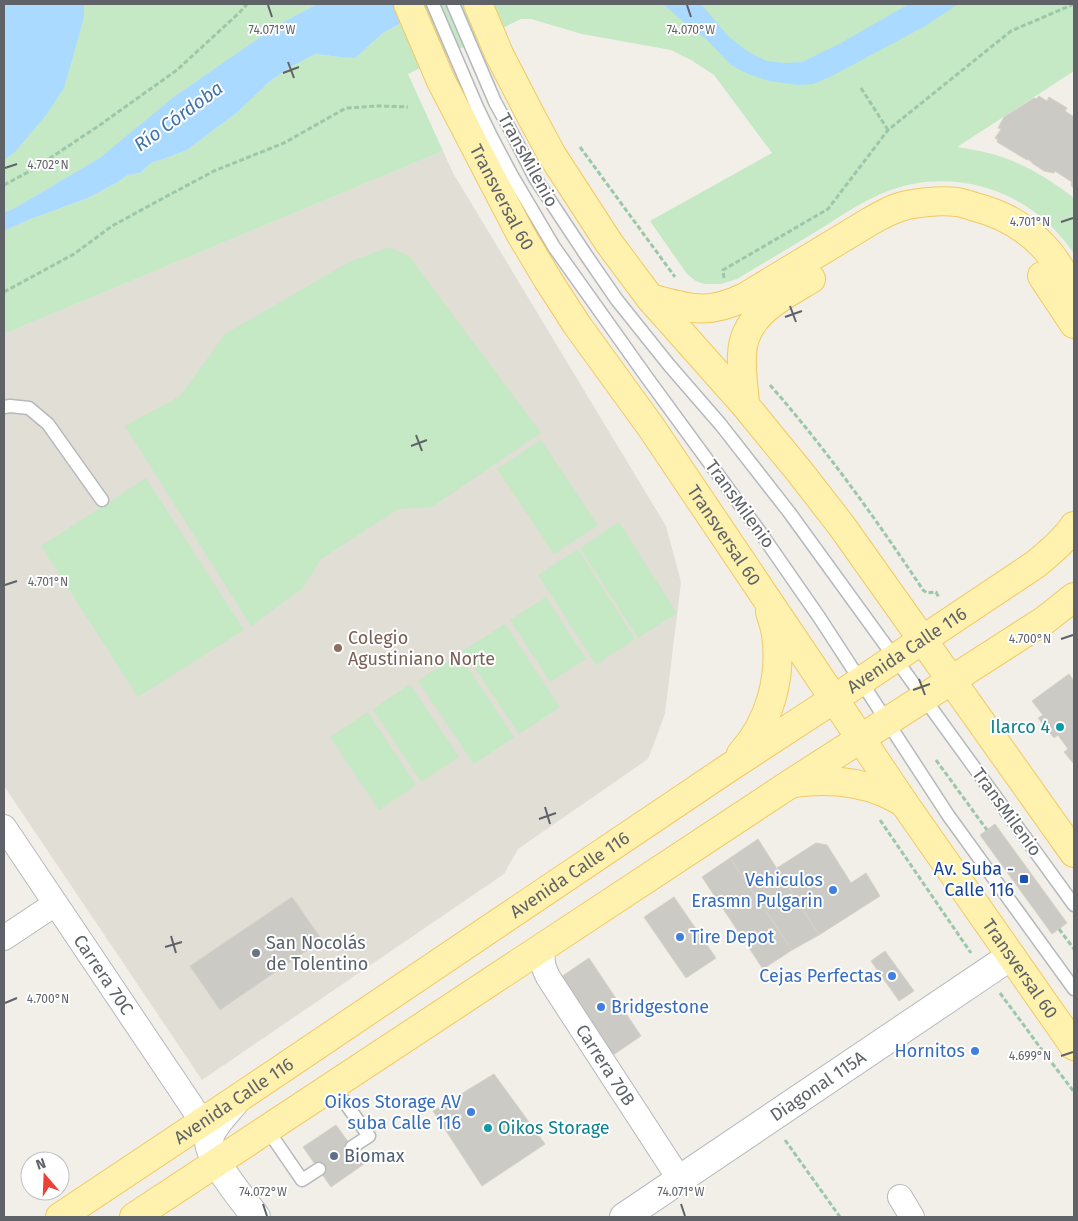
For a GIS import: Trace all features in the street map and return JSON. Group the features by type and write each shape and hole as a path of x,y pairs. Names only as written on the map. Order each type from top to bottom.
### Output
{"main road":[{"name":"Transversal 60","path":"408,4 452,77 520,233 548,280 577,325 651,427 904,803 1074,1046"},
{"path":"478,4 490,61 608,243 650,298 745,405 841,525 1074,853"},
{"path":"650,298 687,308 716,308 731,304 888,212 906,206 945,201 982,208 1011,220 1030,233 1048,251 1074,291"},
{"path":"745,405 743,342 746,331 756,316 767,306 878,237 910,222 942,218 964,219 990,228 1004,236 1031,260 1074,324"},
{"name":"Avenida Calle 116","path":"60,1217 1036,564 1070,533 1074,526"},
{"path":"727,769 750,744 766,716 775,685 778,659 776,633 769,608 758,585"},
{"path":"134,1217 790,784 1045,620 1074,597"},
{"path":"790,784 811,781 833,781 854,784 883,792 904,803"}],"street":[{"name":"Carrera 70C","path":"4,827 203,1123"},
{"path":"4,938 55,904"},
{"name":"Carrera 70B","path":"543,947 543,967 548,977 680,1180"},
{"name":"Diagonal 115A","path":"624,1217 1012,956"},
{"path":"237,1099 211,1132 210,1150 217,1163 256,1217"},
{"path":"900,1198 912,1217"}],"lane":[{"name":"TransMilenio","path":"433,4 452,77 481,115 511,174 554,247 648,380 760,532 819,617 948,815 1074,989"},
{"name":"TransMilenio","path":"453,4 490,61 496,102 535,178 617,300 669,365 721,425 789,512 1074,905"},
{"path":"4,407 29,408 48,424 102,500"},
{"path":"334,1086 369,1136 352,1147"},
{"path":"267,1130 302,1180 319,1169"}],"path":[{"path":"4,185 32,170 97,127 177,70 247,4"},
{"path":"723,270 828,209 888,130 1011,31 1074,4"},
{"path":"861,88 888,130"},
{"path":"4,292 74,254 112,226 156,202 214,172 284,143 346,108 408,107"},
{"path":"936,758 987,830"},
{"path":"878,818 985,974 1074,1092"},
{"path":"1059,929 1074,949"},
{"path":"770,1119 840,1217"}],"shaded area":[{"name":"Colegio Agustiniano Norte","path":"443,151 453,173 666,526 681,582 665,714 648,759 518,849 504,874 202,1080 4,786 4,334"}],"green space":[{"path":"84,4 317,4 276,26 175,96 146,122 101,157 15,208 4,212 4,160 14,153 84,17"},
{"path":"435,4 1074,4 1074,71 957,147 1000,156 1022,165 1044,177 1074,198 1074,254 1050,225 1015,199 974,185 931,182 909,185 871,198 737,279 721,284 704,284 696,281 687,274 650,221 772,153 714,75 691,60 671,50 582,34 531,19 521,19 408,74 443,151 4,334 4,231 88,198 128,175 140,173 151,163 187,150 239,111 269,82 289,68 315,54 340,57 366,48 383,33"},
{"path":"389,247 409,256 541,433 432,507 398,509 321,559 303,588 251,626 125,426 180,396 225,334 349,262"},
{"path":"541,440 598,525 554,554 497,469"},
{"path":"146,478 244,630 138,697 41,546"},
{"path":"619,522 677,613 638,638 580,548"},
{"path":"578,549 635,639 596,665 538,575"},
{"path":"546,597 586,659 550,682 510,620"},
{"path":"505,624 560,707 519,734 463,651"},
{"path":"459,654 514,737 474,764 418,681"},
{"path":"410,684 459,757 421,782 373,709"},
{"path":"368,712 416,785 379,810 330,737"}],"water":[{"path":"4,4 84,4 84,17 64,88 46,115 14,153 4,160"},
{"name":"Río Córdoba","path":"317,4 435,4 383,33 355,58 315,54 289,68 269,82 239,111 187,150 151,163 140,173 128,175 88,198 4,231 4,212 15,208 101,157 175,96 276,26"},
{"path":"663,4 701,4 729,37 750,53 767,61 785,63 802,62 839,44 909,4 958,4 925,26 832,76 813,84 798,85 769,81 748,74 731,65 706,39"}],"building":[{"path":"1039,96 1047,101 1049,97 1067,108 1065,111 1074,117 1074,189 1071,185 1072,182 1055,171 1054,173 1044,171 997,142 998,140 995,138 1001,129 998,128 1004,117"},
{"name":"Ilarco 4","path":"1069,674 1074,681 1073,763 1064,752 1068,749 1058,735 1054,738 1038,718 1043,715 1032,701"},
{"name":"Av. Suba - Calle 116","path":"995,824 1067,923 1052,934 980,835"},
{"path":"758,839 819,935 792,950 730,858"},
{"name":"Vehiculos Erasmn Pulgarin","path":"816,843 827,845 851,883 866,873 880,896 819,935 777,868"},
{"path":"730,858 792,950 763,969 702,877"},
{"name":"San Nocolás de Tolentino","path":"292,897 322,940 220,1010 190,966"},
{"name":"Tire Depot","path":"674,897 716,958 686,978 644,917"},
{"name":"Cejas Perfectas","path":"885,951 914,991 899,1001 871,961"},
{"name":"Bridgestone","path":"589,958 641,1036 613,1055 561,977"},
{"name":"Oikos Storage","path":"494,1074 545,1144 482,1186 433,1111"},
{"name":"Biomax","path":"336,1125 364,1164 331,1187 303,1147"}],"place":[{"name":"Colegio Agustiniano Norte","path":"338,648"},
{"name":"Ilarco 4","path":"1060,727"},
{"name":"Av. Suba - Calle 116","path":"1024,879"},
{"name":"Vehiculos Erasmn Pulgarin","path":"833,890"},
{"name":"Tire Depot","path":"680,937"},
{"name":"San Nocolás de Tolentino","path":"256,953"},
{"name":"Cejas Perfectas","path":"892,976"},
{"name":"Bridgestone","path":"601,1007"},
{"name":"Hornitos","path":"975,1051"},
{"name":"Oikos Storage AV suba Calle 116","path":"471,1112"},
{"name":"Oikos Storage","path":"488,1128"},
{"name":"Biomax","path":"334,1156"}]}
